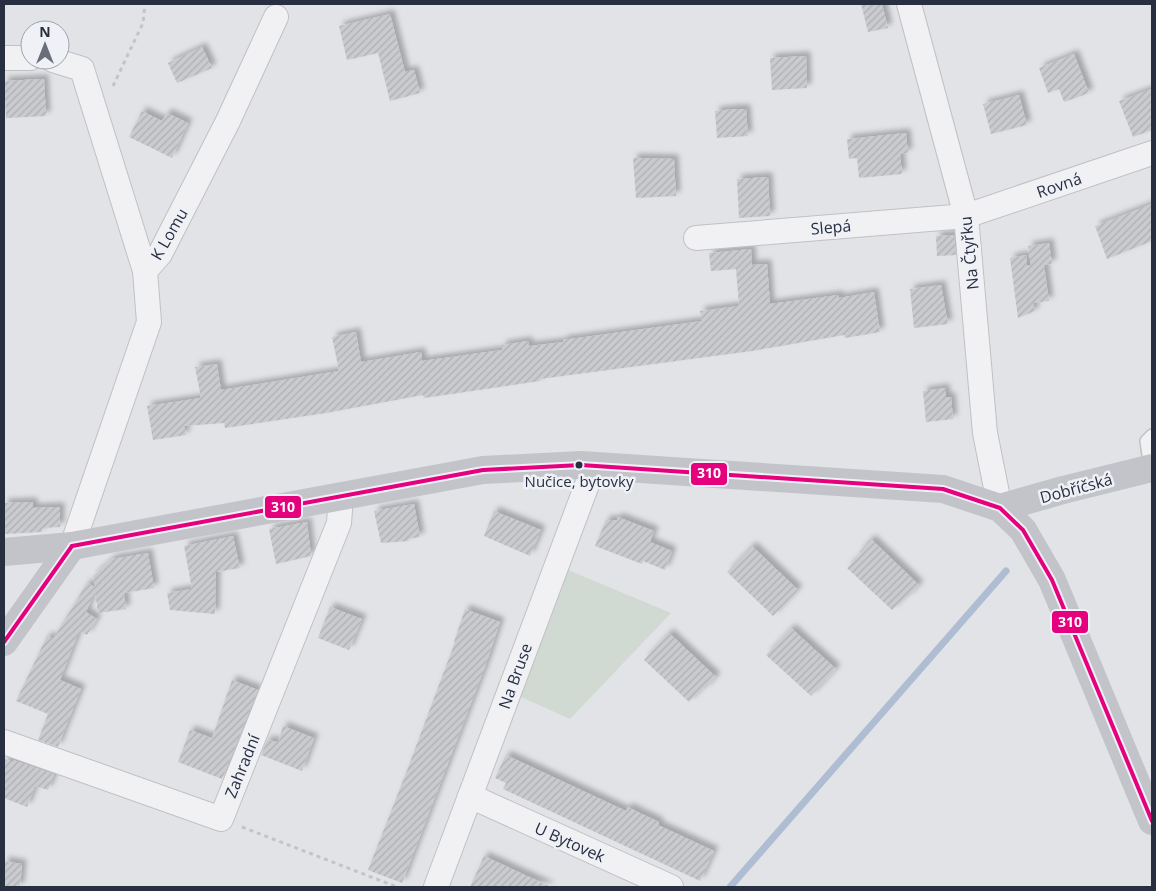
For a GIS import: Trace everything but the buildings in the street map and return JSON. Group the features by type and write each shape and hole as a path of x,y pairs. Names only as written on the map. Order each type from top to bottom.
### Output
{"main road":[{"path":"4,552 72,546 483,470 581,465 943,489 1000,508 1023,530 1052,580 1152,821"},
{"name":"Dobříčská","path":"1000,508 1063,490 1151,469"},
{"path":"4,642 72,546"}],"street":[{"name":"Na Čtyřku","path":"909,4 966,216 985,433 1000,508"},
{"name":"K Lomu","path":"72,546 149,322 145,271 160,254 228,121 276,17"},
{"path":"4,58 20,58"},
{"path":"70,65 82,69 145,271"},
{"name":"Rovná","path":"966,216 1152,153"},
{"name":"Slepá","path":"696,238 966,216"},
{"name":"Na Bruse","path":"436,887 594,466"},
{"name":"Zahradní","path":"4,742 221,819 339,523 341,497"},
{"name":"U Bytovek","path":"470,796 671,887"}],"lane":[{"path":"1151,469 1146,441 1152,436"}],"path":[{"path":"97,118 143,23 145,4"},
{"path":"221,819 397,887"}],"shaded area":[{"path":"568,570 671,613 570,719 519,696"}],"waterway":[{"path":"730,887 1006,571"}],"transit line":[{"name":"310","path":"72,546 483,470 581,465 943,489 1000,508 1023,530 1052,580 1152,821"},
{"name":"310","path":"4,642 72,546"}],"place":[{"name":"Nučice, bytovky","path":"579,465"}]}
